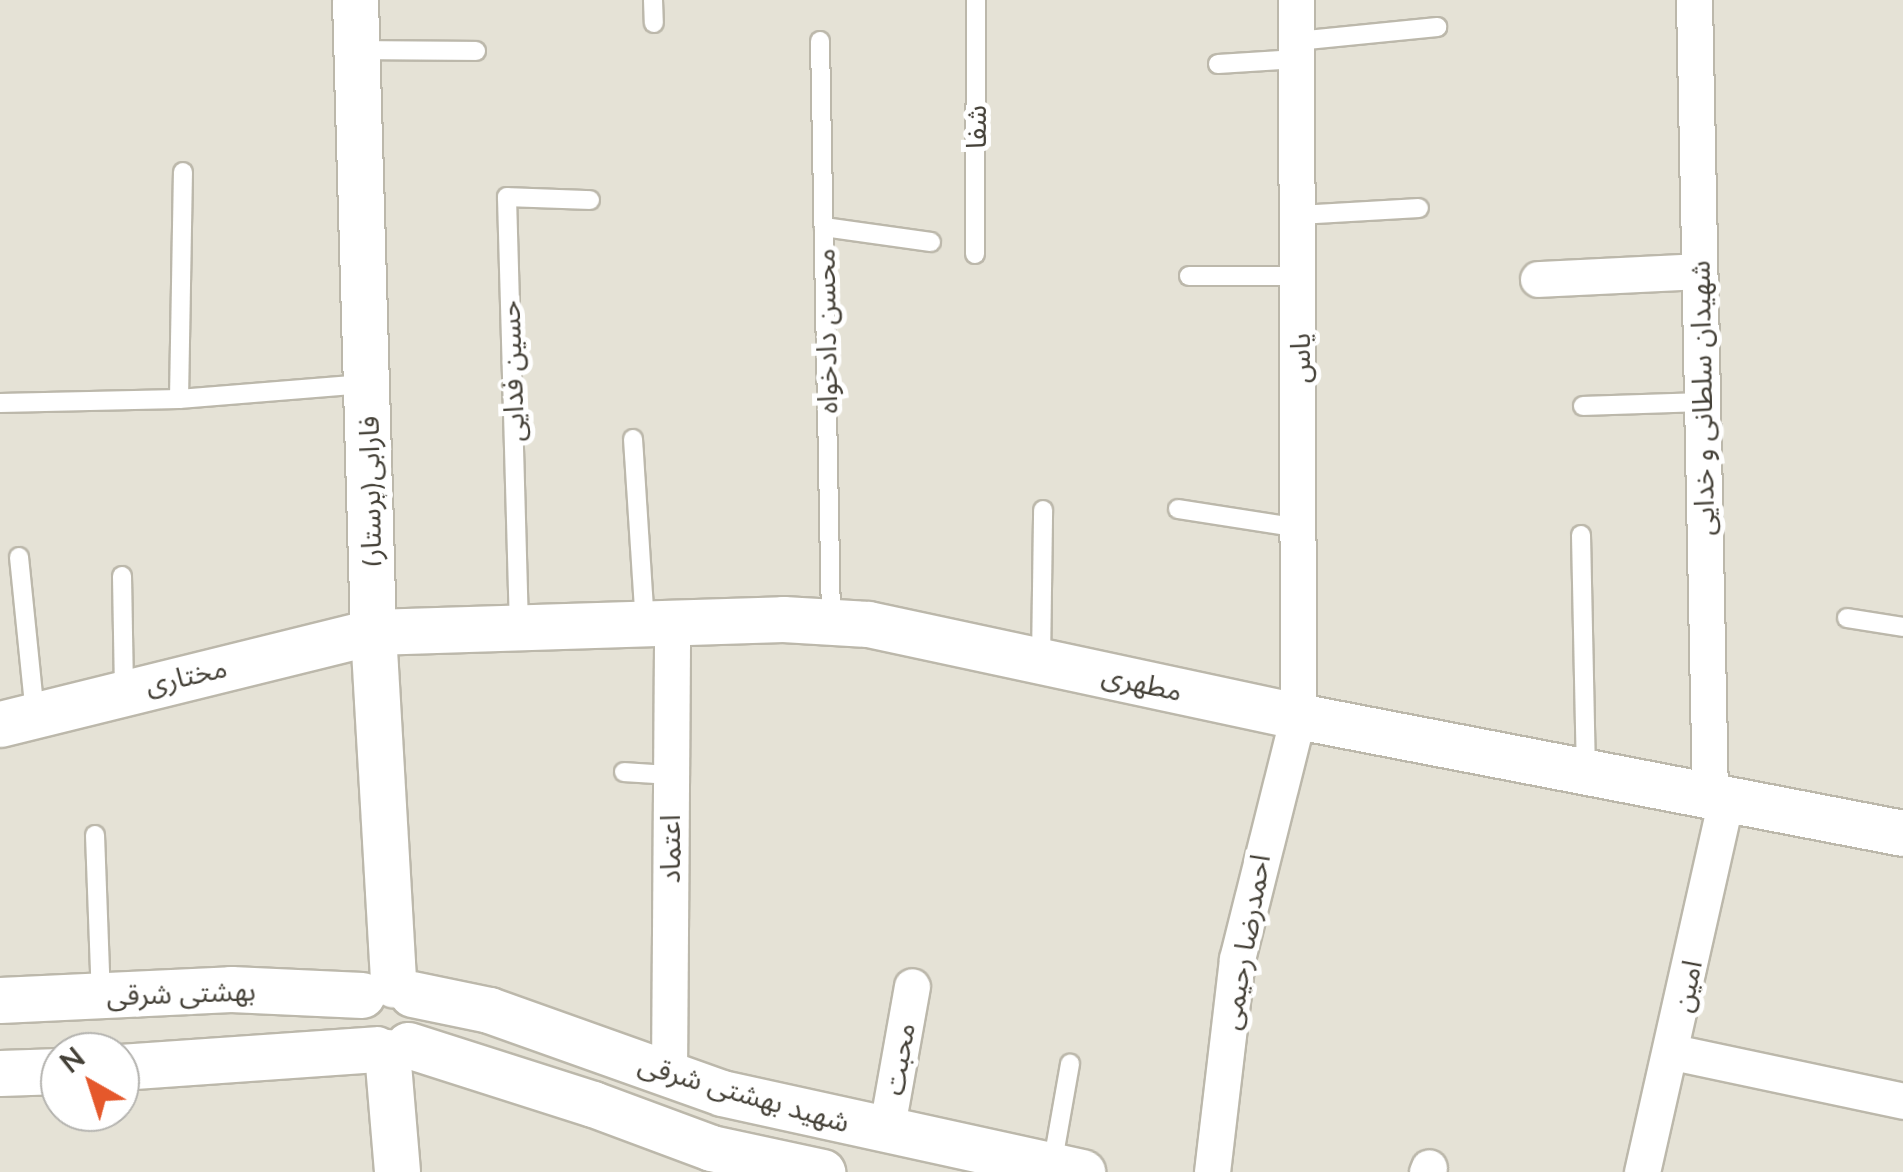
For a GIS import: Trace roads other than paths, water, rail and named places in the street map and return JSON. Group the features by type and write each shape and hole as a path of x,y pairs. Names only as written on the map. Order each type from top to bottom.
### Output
{"street":[{"name":"(پرستار)فارابی","path":"354,0 373,632 389,991"},
{"name":"یاس","path":"1296,0 1300,276 1298,716"},
{"name":"شهیدان سلطانی و خدایی","path":"1694,0 1702,402 1718,797"},
{"path":"1538,279 1699,271"},
{"name":"مطهری","path":"373,632 658,624 868,624 1298,716 1903,833"},
{"name":"اعتماد","path":"658,624 671,775 669,1075"},
{"name":"مختاری","path":"17,720 124,690 373,632"},
{"name":"احمدرضا رحیمی","path":"1212,1172 1237,959 1298,716"},
{"name":"امین","path":"1642,1172 1672,1052 1718,797"},
{"name":"محبت","path":"886,1132 912,986"},
{"name":"بهشتی شرقی","path":"0,1000 231,989 389,991"},
{"path":"140,1066 390,1049 416,1036 422,1014 389,991 354,1014 354,1026 390,1049"},
{"name":"شهید بهشتی شرقی","path":"389,991 489,1010 722,1093 1067,1169"},
{"path":"390,1049 397,1172"},
{"name":"شهید بهشتی شرقی","path":"390,1049 593,1104 711,1148 822,1172"},
{"path":"1672,1052 1903,1101"},
{"path":"0,1073 40,1071"}],"lane":[{"path":"653,0 654,23"},
{"name":"شفا","path":"975,254 976,0"},
{"path":"1218,64 1437,27"},
{"name":"محسن دادخواه","path":"820,41 831,622"},
{"path":"358,50 476,51"},
{"path":"178,399 183,172"},
{"name":"حسین فدایی","path":"519,628 507,197 590,200"},
{"path":"1299,214 1419,208"},
{"path":"824,227 931,242"},
{"path":"1190,276 1300,276"},
{"path":"0,404 178,399 368,384"},
{"path":"1582,406 1702,402"},
{"path":"633,440 658,624"},
{"path":"1178,508 1300,528"},
{"path":"1041,661 1043,510"},
{"path":"1581,535 1586,772"},
{"path":"17,720 19,556"},
{"path":"122,576 124,690"},
{"path":"1847,618 1903,627"},
{"path":"624,772 671,775"},
{"path":"96,835 101,996"},
{"path":"1067,1169 1070,1064"}]}
